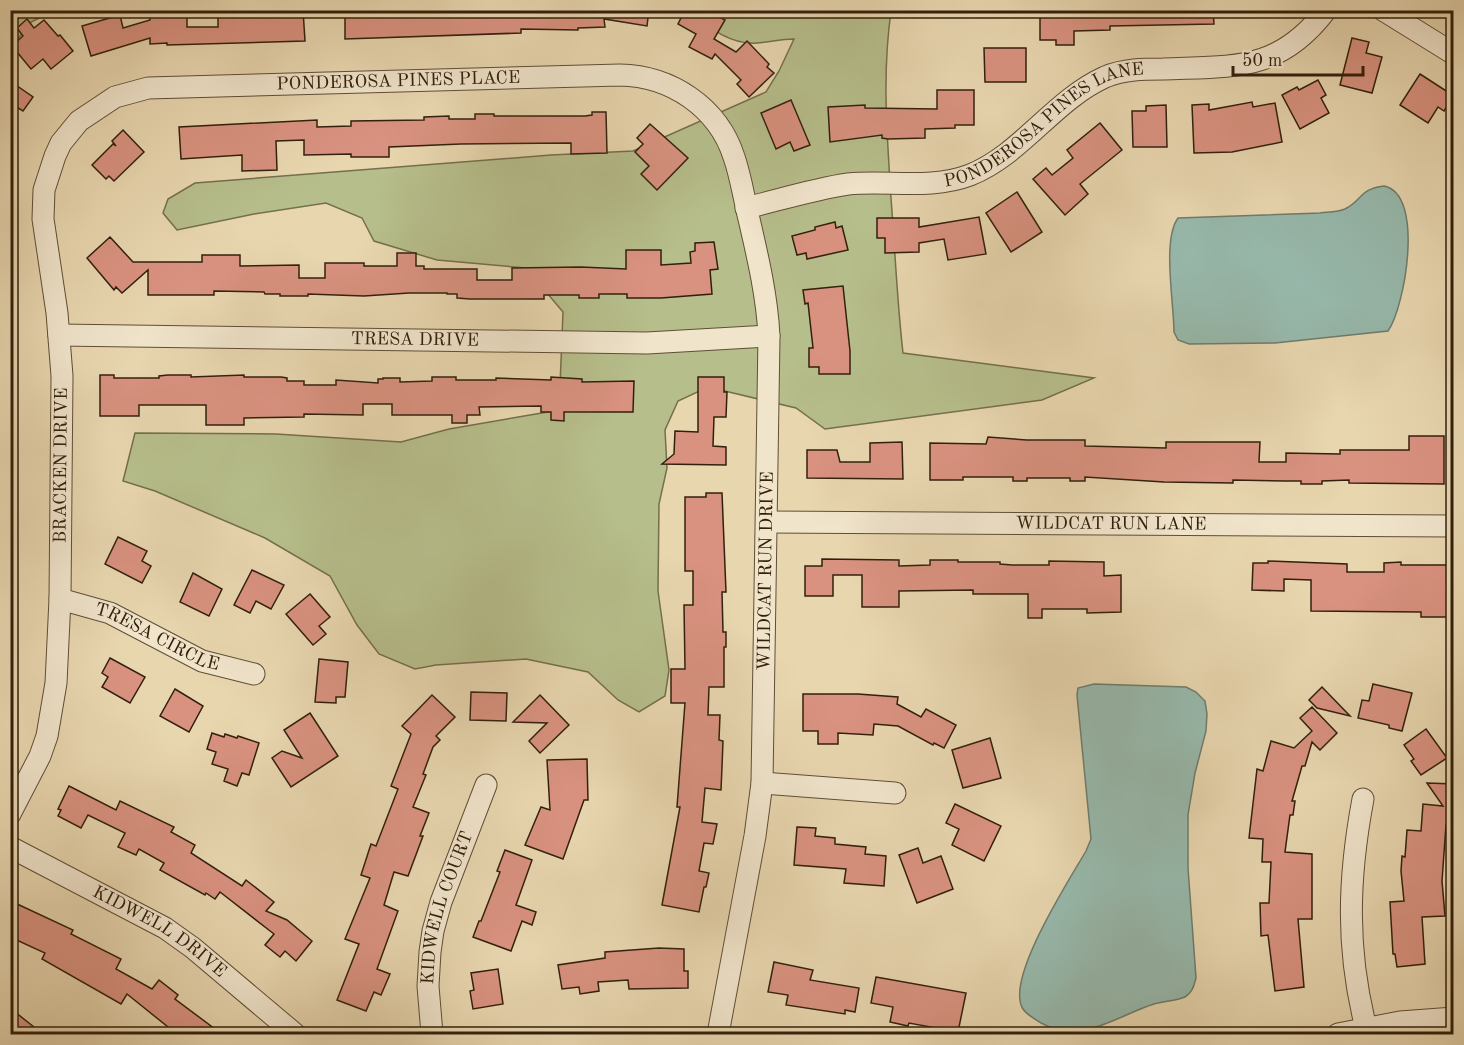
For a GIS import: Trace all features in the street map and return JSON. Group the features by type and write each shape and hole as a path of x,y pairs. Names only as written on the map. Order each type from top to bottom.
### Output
{"street":[{"name":"PONDEROSA PINES LANE","path":"746,208 849,184 938,182 968,176 991,164 1079,93 1106,77 1132,70 1237,66 1270,57 1297,42 1314,26 1326,10"},
{"path":"1383,10 1454,54"},
{"name":"PONDEROSA PINES PLACE","path":"83,119 115,97 148,88 620,75 633,75 669,84 691,98 710,115"},
{"name":"WILDCAT RUN DRIVE","path":"710,115 720,127 734,157 764,285 769,336 762,783 755,836 718,1035"},
{"name":"BRACKEN DRIVE","path":"10,814 40,756 52,715 56,682 60,599 62,375 44,219 44,195 48,174 55,156 68,134 83,119"},
{"name":"TRESA DRIVE","path":"59,335 647,343 769,336"},
{"name":"WILDCAT RUN LANE","path":"767,522 1454,526"},
{"name":"TRESA CIRCLE","path":"60,599 110,613 202,660 254,674"},
{"path":"762,783 896,793"},
{"name":"KIDWELL COURT","path":"432,1035 428,986 433,931 441,902 486,785"},
{"path":"1363,798 1353,860 1350,919 1354,972 1366,1028"},
{"name":"KIDWELL DRIVE","path":"10,847 165,928 193,948 295,1035"},
{"path":"1338,1035 1400,1022 1454,1018"}],"green space":[{"path":"11,11 53,11 31,22 11,48"},
{"path":"691,11 891,11 886,81 887,127 903,353 1094,378 1042,400 825,429 796,408 708,387 678,401 665,430 667,468 659,504 658,591 669,670 665,696 639,712 618,700 588,672 526,659 436,665 415,669 379,654 357,625 330,576 265,538 155,491 123,481 135,433 276,434 401,442 449,429 559,410 563,312 526,268 437,260 374,241 362,218 326,203 254,214 177,230 163,213 168,199 195,183 551,155 633,151 766,92 794,39 757,43 738,41 712,29"}],"shaded area":[{"path":"1384,186 1397,194 1404,209 1408,229 1405,277 1400,299 1388,331 1275,343 1189,344 1178,340 1174,332 1170,256 1173,228 1178,218 1336,211 1351,206 1365,192"},
{"path":"1094,684 1186,687 1196,692 1205,701 1206,731 1195,773 1188,815 1188,868 1196,978 1194,986 1185,997 1154,1004 1099,1026 1071,1031 1056,1029 1031,1017 1023,1009 1020,995 1030,954 1091,839 1077,695 1078,688"}],"building":[{"path":"273,10 303,10 305,41 167,45 167,43 150,44 150,38 91,56 82,26 120,15 123,28 150,20 150,11 187,11 187,27 218,27 218,13 273,13"},
{"path":"345,10 361,10 361,16 394,15 393,10 649,10 647,26 604,19 605,27 578,28 578,30 521,29 521,33 345,39"},
{"path":"685,10 707,10 725,20 714,39 736,52 747,41 769,64 767,67 774,73 749,97 737,84 741,80 715,54 712,59 689,47 696,34 678,24"},
{"path":"1040,10 1213,10 1214,24 1110,26 1110,30 1074,31 1074,45 1056,45 1056,40 1040,40"},
{"path":"27,19 34,28 44,20 73,51 51,69 43,59 31,69 12,46 23,36 17,28"},
{"path":"1352,38 1369,42 1366,53 1382,57 1372,93 1340,85"},
{"path":"984,48 1026,48 1026,82 985,82"},
{"path":"1420,74 1454,96 1444,111 1438,107 1428,123 1400,105"},
{"path":"1318,80 1326,95 1321,98 1329,113 1300,129 1282,95 1297,87 1299,90"},
{"path":"10,81 33,97 23,111 10,103"},
{"path":"937,90 974,90 974,125 925,129 925,138 888,139 882,138 882,135 830,142 828,107 865,105 865,108 937,109"},
{"path":"791,100 810,145 794,151 790,142 776,149 761,113"},
{"path":"1252,102 1253,107 1275,103 1282,142 1232,152 1194,153 1192,105 1209,104 1209,110"},
{"path":"1166,105 1167,147 1133,147 1132,111 1146,111 1146,106"},
{"path":"592,112 606,112 607,153 571,154 571,143 389,147 389,157 351,157 351,154 304,155 304,140 276,141 277,170 242,171 242,155 181,159 179,127 317,120 317,127 351,126 351,121 424,120 424,117 449,116 449,119 475,119 475,114 585,116 592,115"},
{"path":"1100,123 1122,150 1080,184 1088,194 1065,215 1033,179 1046,168 1052,175 1073,158 1067,150"},
{"path":"650,124 688,158 657,190 641,174 649,166 635,152 643,144 637,138"},
{"path":"123,130 144,152 114,181 109,176 106,179 92,165 113,144 116,146 112,141"},
{"path":"1017,192 1042,232 1011,252 986,213"},
{"path":"979,217 986,254 948,260 944,239 919,243 919,252 885,253 885,238 877,238 877,218 919,218 919,227"},
{"path":"835,222 836,228 842,226 848,250 807,259 806,253 797,255 792,236"},
{"path":"110,237 133,262 202,262 202,255 240,255 240,266 299,265 299,278 325,278 325,263 397,266 397,253 416,253 416,266 424,266 424,269 477,269 477,280 512,280 512,268 626,269 626,250 661,250 661,265 691,263 690,252 695,251 695,243 714,242 718,269 710,270 712,294 661,298 627,298 627,294 599,294 599,298 579,298 579,295 544,295 544,299 470,299 457,298 457,294 447,293 280,296 280,294 265,294 264,292 214,291 214,295 148,295 148,270 122,293 116,287 114,290 87,258"},
{"path":"843,286 850,351 850,374 819,374 819,367 809,367 809,348 813,348 808,303 805,304 803,290"},
{"path":"100,375 114,375 114,378 159,378 159,376 168,375 191,375 191,377 244,375 244,377 287,378 287,381 304,381 304,385 336,385 336,380 378,383 378,379 383,378 400,378 400,382 432,381 432,377 456,377 456,380 496,380 496,378 551,380 551,377 582,379 582,382 634,381 633,412 564,412 564,421 551,420 551,412 541,412 541,406 479,407 480,415 467,415 467,423 452,423 452,415 392,415 392,404 363,404 363,415 304,414 304,417 244,418 244,425 206,425 206,405 139,405 139,416 100,416"},
{"path":"698,377 724,377 724,392 727,392 726,417 714,417 713,446 726,447 726,465 662,464 674,454 675,431 698,432"},
{"path":"1409,436 1444,436 1444,484 1349,483 1349,480 1322,481 1322,484 1301,484 1301,481 1233,480 1233,483 1164,482 1085,477 1085,481 1070,481 1070,478 1027,478 1027,481 1013,481 1013,477 963,477 963,480 930,480 930,443 986,444 988,437 1085,440 1085,446 1166,448 1166,442 1260,442 1259,462 1286,462 1286,453 1340,454 1340,450 1409,450"},
{"path":"902,442 903,479 807,478 807,450 837,450 840,462 870,462 870,443"},
{"path":"706,493 722,493 726,592 722,592 723,632 726,632 726,647 724,647 724,687 709,687 708,715 720,715 719,740 723,741 721,790 705,788 702,822 717,824 713,844 704,843 699,871 709,873 699,912 662,905 680,807 677,807 685,703 671,703 671,669 685,669 684,605 693,605 693,571 685,571 685,497 706,497"},
{"path":"118,537 147,551 142,561 151,566 142,583 105,564"},
{"path":"822,559 899,560 899,566 930,565 930,560 1000,562 1000,564 1012,565 1049,565 1049,561 1104,562 1104,576 1121,575 1121,612 1087,613 1087,609 1042,609 1042,618 1028,618 1028,594 973,594 973,590 899,591 899,607 862,607 862,575 833,575 833,596 805,596 805,566 822,566"},
{"path":"1268,561 1347,564 1347,572 1384,572 1384,563 1454,565 1454,617 1421,617 1421,612 1311,611 1311,580 1284,579 1284,591 1252,590 1253,563 1268,563"},
{"path":"252,570 284,585 271,609 256,601 250,613 234,605"},
{"path":"193,573 222,589 209,616 180,602"},
{"path":"310,594 330,617 319,626 326,634 313,645 286,614"},
{"path":"110,658 145,677 130,703 102,687 108,677 102,673"},
{"path":"319,659 348,662 345,697 336,697 336,703 315,702"},
{"path":"1373,684 1412,693 1402,731 1389,728 1389,725 1358,718 1362,700 1369,701"},
{"path":"1322,687 1350,716 1317,708 1309,700"},
{"path":"175,689 203,706 189,732 160,716"},
{"path":"471,692 507,693 506,721 470,720"},
{"path":"803,694 898,697 897,704 921,717 926,709 956,725 944,748 934,743 933,745 898,726 874,724 873,735 838,733 838,744 818,744 818,731 803,731"},
{"path":"432,695 455,717 436,736 440,740 433,747 423,774 426,775 413,807 429,813 408,876 394,872 384,905 398,911 377,969 390,974 381,995 374,992 366,1011 337,1000 359,944 345,939 370,878 361,875 371,844 376,846 398,789 391,786 411,734 402,726"},
{"path":"540,695 569,725 540,753 529,741 547,723 513,722"},
{"path":"1312,707 1337,733 1320,750 1312,742 1292,801 1295,801 1293,815 1290,815 1285,852 1312,854 1312,919 1298,919 1304,987 1275,991 1268,935 1261,936 1260,903 1269,903 1271,862 1262,862 1263,839 1249,838 1257,769 1263,771 1271,741 1294,748 1312,731 1300,718"},
{"path":"310,713 338,756 291,787 272,758 282,751 302,758 284,730"},
{"path":"1426,729 1447,758 1421,775 1404,745"},
{"path":"212,733 224,737 225,734 237,738 238,736 259,743 249,775 242,773 237,786 224,781 228,769 212,764 216,752 207,749"},
{"path":"990,738 1001,778 963,788 952,750"},
{"path":"587,759 588,800 584,800 563,859 525,845 541,807 550,810 547,760"},
{"path":"1427,783 1454,784 1454,825 1446,825 1442,881 1445,916 1422,917 1425,964 1397,967 1395,954 1393,954 1390,902 1404,901 1401,871 1402,856 1405,857 1407,830 1421,831 1423,804 1443,806"},
{"path":"69,786 116,810 120,801 174,827 171,832 195,845 191,853 242,886 246,880 274,902 266,911 287,920 312,941 296,961 285,951 280,957 265,945 274,934 220,892 215,899 206,893 205,895 160,870 164,863 139,849 136,855 118,847 125,833 88,815 81,828 58,816 61,810 58,809"},
{"path":"955,804 1001,826 984,861 952,845 959,829 946,823"},
{"path":"797,827 816,828 815,836 835,838 835,844 866,847 865,854 886,856 884,886 844,883 846,869 794,865"},
{"path":"918,848 923,863 941,856 953,889 917,903 899,855"},
{"path":"505,850 532,860 516,905 536,912 532,925 522,921 511,951 473,937 500,872 497,871"},
{"path":"15,903 73,930 71,934 121,959 116,969 152,989 159,980 178,995 175,999 223,1035 178,1035 127,994 121,1004 42,959 45,953 10,937 10,912"},
{"path":"659,948 684,949 684,971 688,971 688,988 629,989 628,980 598,982 599,991 580,994 579,987 562,989 558,965 605,958 605,952"},
{"path":"774,962 813,970 810,980 859,988 855,1012 845,1010 845,1014 786,1005 788,995 768,992"},
{"path":"498,969 503,1004 473,1009 470,991 474,990 471,973"},
{"path":"876,977 966,993 958,1032 890,1022 893,1007 871,1003"},
{"path":"10,1008 44,1035 10,1035"}]}
